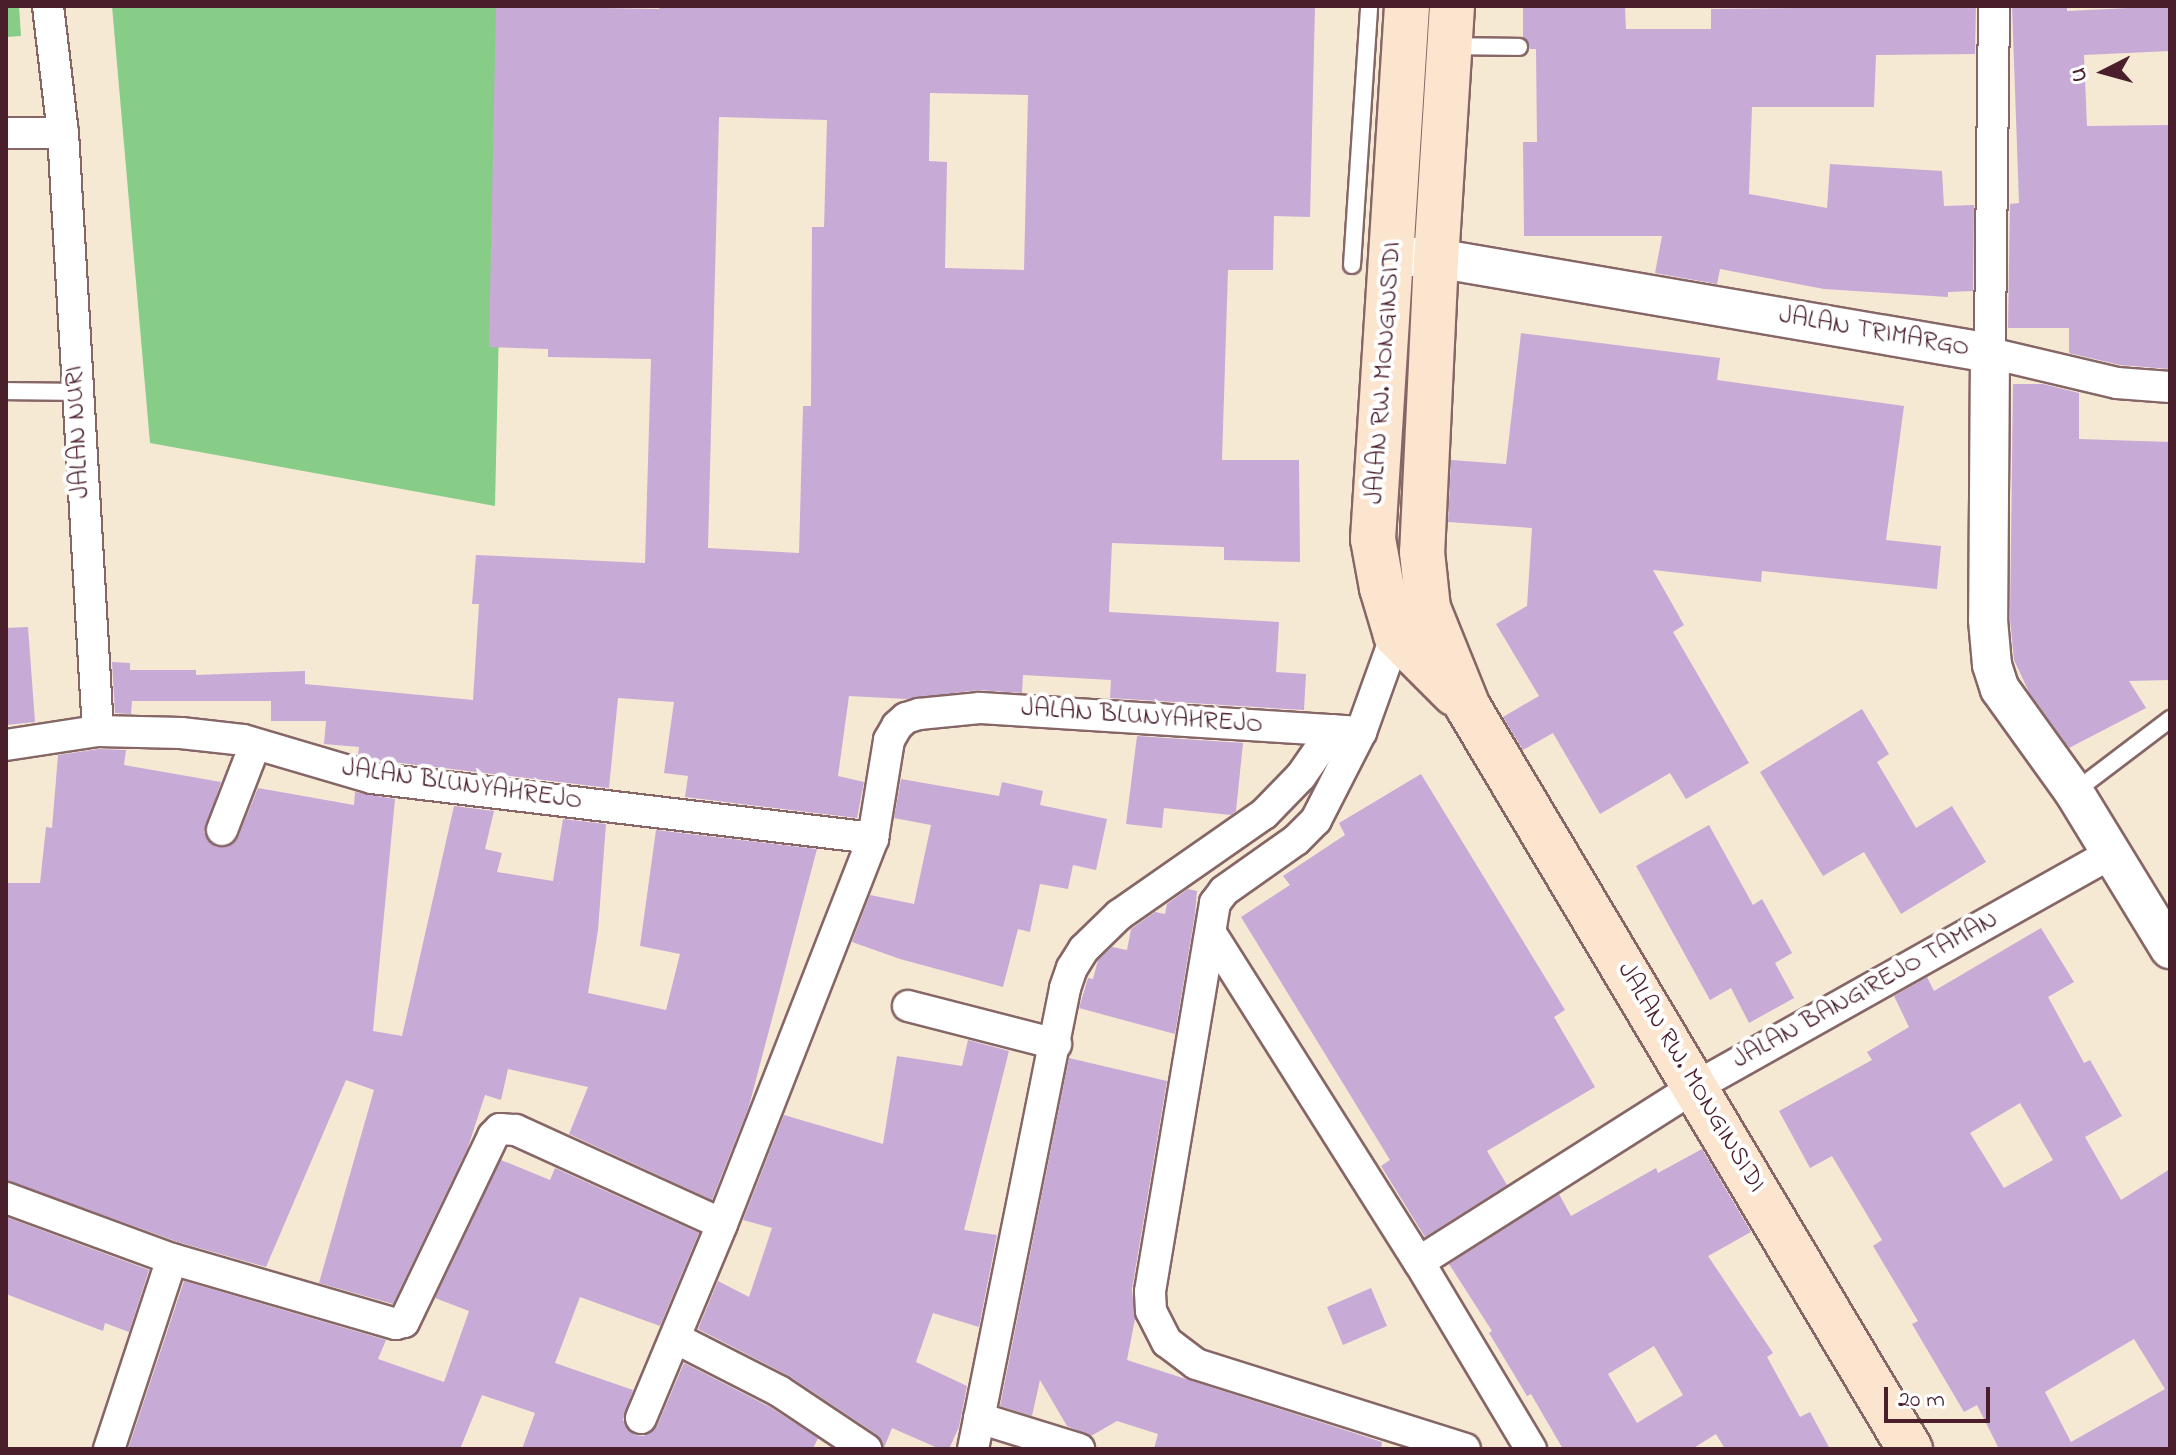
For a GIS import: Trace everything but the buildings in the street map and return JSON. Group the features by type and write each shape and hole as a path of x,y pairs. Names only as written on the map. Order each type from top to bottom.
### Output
{"main road":[{"name":"JALAN RW. MONGINSIDI","path":"1407,6 1369,254 1373,539 1382,588 1412,621 1468,707 1910,1449"},
{"name":"JALAN RW. MONGINSIDI","path":"1412,621 1422,552 1451,26"}],"street":[{"name":"JALAN NURI","path":"48,6 63,133 98,731"},
{"path":"1994,6 1990,353 2117,383 2170,387"},
{"path":"6,133 63,133"},
{"name":"JALAN TRIMARGO","path":"1369,254 1436,258 1990,353 1988,620 1992,665 2000,689 2074,792 2170,949"},
{"path":"1412,621 1347,731 1316,820 1219,897 1150,1292 1151,1311 1157,1327 1180,1355 1196,1364 1465,1449"},
{"name":"JALAN BLUNYAHREJO","path":"641,1418 722,1224 873,838 889,740 906,718 980,708 1347,731"},
{"name":"JALAN BLUNYAHREJO","path":"6,745 98,731 181,733 255,745 372,778 873,838"},
{"path":"973,1449 1065,988 1084,949 1119,915 1264,814 1347,731"},
{"path":"222,830 255,745"},
{"name":"JALAN BANGIREJO TAMAN","path":"1419,1262 1695,1087 2113,852"},
{"path":"1212,935 1419,1262 1531,1449"},
{"path":"908,1006 1056,1044"},
{"path":"6,1198 172,1259 396,1324 402,1323 493,1136 500,1129 516,1130 722,1224"},
{"path":"109,1449 172,1259"},
{"path":"675,1338 779,1391 866,1449"},
{"path":"979,1418 1079,1449"}],"lane":[{"path":"1369,6 1369,254"},
{"path":"1451,26 1519,47"},
{"path":"6,391 77,392"},
{"path":"2074,792 2170,719"}],"green space":[{"path":"6,6 19,6 21,36 6,37"},
{"path":"112,6 506,6 495,506 150,443"}]}
